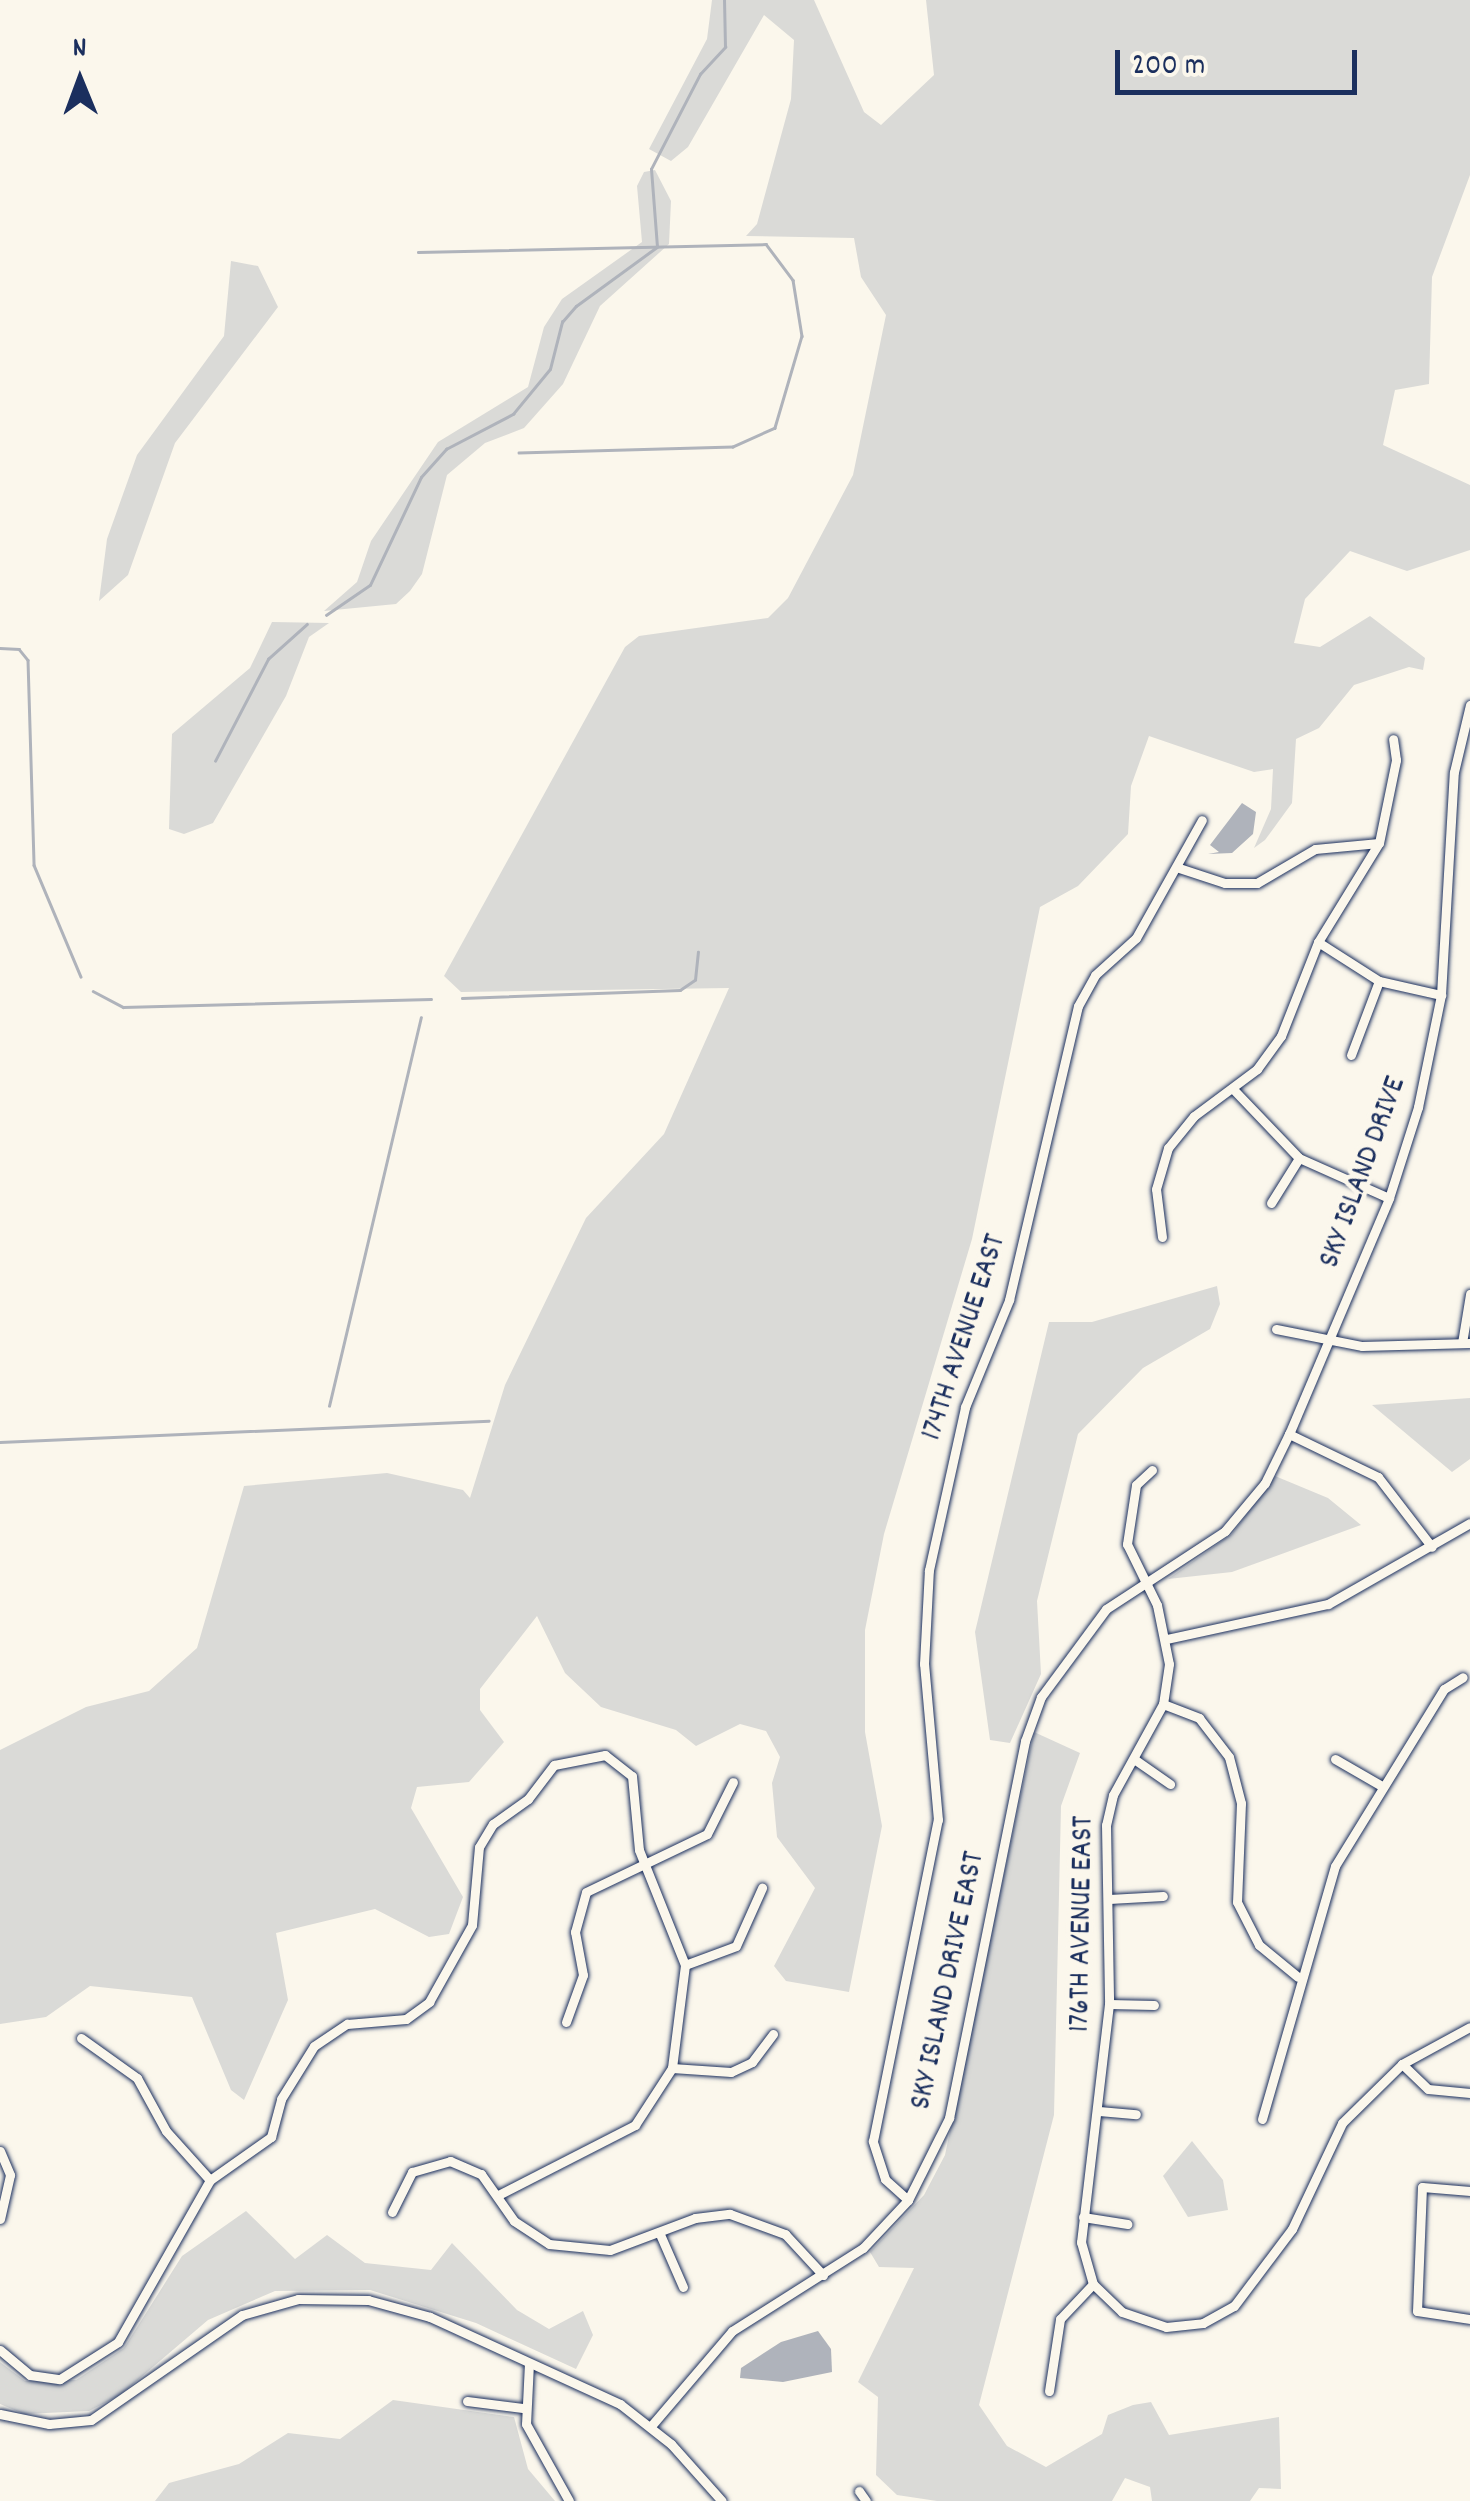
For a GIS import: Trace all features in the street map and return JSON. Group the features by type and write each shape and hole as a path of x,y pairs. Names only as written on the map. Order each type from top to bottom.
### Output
{"street":[{"name":"SKY ISLAND DRIVE","path":"1143,1583 1225,1530 1264,1483 1289,1434 1389,1198 1441,995 1454,772 1470,706"},
{"path":"1162,1237 1156,1189 1168,1148 1194,1116 1233,1089 1272,1051 1318,942 1353,897 1379,843 1396,760 1393,739"},
{"path":"1202,820 1180,868 1226,883 1257,883 1314,848 1379,843"},
{"name":"174TH AVENUE EAST","path":"908,2200 885,2179 873,2141 938,1820 924,1664 929,1570 965,1406 1009,1300 1078,1006 1094,975 1136,938 1180,868"},
{"path":"1318,942 1379,981 1441,995"},
{"path":"1351,1055 1379,981"},
{"path":"1233,1089 1299,1158 1389,1198"},
{"path":"1271,1203 1299,1158"},
{"path":"1276,1329 1392,1347 1466,1343 1470,1294"},
{"path":"1289,1434 1378,1477 1432,1547"},
{"name":"176TH AVENUE EAST","path":"1094,2284 1081,2252 1109,2004 1109,1811 1163,1704 1167,1639 1143,1583 1127,1526 1136,1485 1152,1470"},
{"path":"1167,1639 1306,1612 1470,1524"},
{"name":"SKY ISLAND DRIVE EAST","path":"651,2426 732,2331 863,2248 908,2200 949,2118 1033,1717 1067,1653 1143,1583"},
{"path":"1262,2119 1298,1976 1335,1866 1380,1785 1444,1690 1463,1677"},
{"path":"1163,1704 1198,1718 1230,1757 1241,1803 1236,1902 1260,1945 1298,1976"},
{"path":"0,2350 44,2378 77,2374 104,2354 188,2228 210,2180 271,2137 281,2099 324,2037 347,2024 406,2019 429,2002 472,1925 485,1833 528,1799 554,1765 596,1754 628,1769 643,1862 686,1965 672,2068 635,2125 498,2194"},
{"path":"1336,1759 1380,1785"},
{"path":"1134,1760 1170,1784"},
{"path":"566,2022 583,1975 574,1932 581,1900 602,1879 707,1834 733,1782"},
{"path":"686,1965 736,1946 762,1888"},
{"path":"1109,1899 1162,1896"},
{"path":"1109,2004 1154,2005"},
{"path":"1049,2390 1060,2319 1094,2284 1122,2312 1166,2327 1202,2323 1234,2306 1292,2229 1342,2123 1402,2064 1470,2027"},
{"path":"672,2068 731,2072 752,2062 773,2034"},
{"path":"81,2038 137,2078 166,2131 210,2180"},
{"path":"1402,2064 1428,2089 1470,2094"},
{"path":"1099,2111 1136,2114"},
{"path":"0,2150 10,2189 0,2219"},
{"path":"392,2212 405,2178 440,2161 472,2168 523,2228 566,2249 610,2250 710,2215 751,2218 785,2234 822,2276"},
{"path":"1470,2191 1422,2188 1417,2310 1470,2319"},
{"path":"1083,2216 1127,2224"},
{"path":"659,2232 684,2287"},
{"path":"0,2414 62,2425 106,2414 216,2327 275,2304 322,2296 404,2308 529,2363 651,2426 722,2501"},
{"path":"529,2363 524,2408 538,2456 569,2501"},
{"path":"467,2401 524,2408"},
{"path":"859,2492 866,2501"}],"shaded area":[{"path":"712,0 814,0 864,112 881,125 934,75 926,0 1470,0 1470,175 1432,277 1429,384 1395,390 1383,445 1470,485 1470,550 1407,571 1350,551 1305,599 1294,643 1320,647 1370,616 1425,658 1423,670 1409,667 1354,685 1319,728 1296,739 1292,803 1265,840 1254,848 1271,809 1273,769 1254,772 1149,736 1131,786 1128,834 1078,886 1040,907 972,1239 884,1534 865,1630 865,1732 882,1826 849,1992 786,1981 774,1966 815,1888 777,1837 772,1783 780,1757 766,1731 740,1724 696,1746 676,1730 601,1707 565,1673 537,1616 480,1689 480,1710 504,1742 469,1782 417,1787 411,1808 463,1897 449,1934 429,1937 375,1909 276,1933 288,2000 244,2100 231,2090 192,1997 90,1986 46,2017 0,2024 0,1750 86,1707 149,1691 197,1648 244,1486 387,1473 463,1490 470,1498 505,1385 586,1218 664,1134 729,988 461,992 444,976 625,647 639,636 768,618 788,598 853,475 886,315 861,277 854,238 746,236 757,224 791,99 794,40 764,15 688,147 671,161 649,149 707,39"},
{"path":"655,170 671,201 669,244 600,306 563,384 524,428 485,443 447,475 422,574 410,591 396,604 324,611 357,582 371,541 438,442 528,387 544,327 562,299 642,242 637,186 644,172"},
{"path":"231,261 258,266 278,307 175,443 128,575 99,601 107,539 137,455 224,336"},
{"path":"272,622 329,623 309,637 286,696 213,823 184,834 169,829 172,734 250,668"},
{"path":"1242,803 1256,812 1253,834 1232,853 1208,854 1219,852 1210,845"},
{"path":"1217,1286 1220,1304 1210,1329 1143,1368 1078,1434 1037,1601 1041,1674 1010,1743 990,1740 975,1632 1049,1322 1092,1322"},
{"path":"1470,1398 1470,1459 1452,1472 1372,1405"},
{"path":"1275,1476 1328,1498 1361,1525 1232,1572 1168,1579 1232,1534"},
{"path":"1034,1732 1080,1753 1061,1806 1054,2115 979,2405 1007,2446 1046,2467 1102,2434 1108,2415 1133,2405 1151,2402 1169,2435 1279,2417 1281,2489 1259,2488 1250,2501 1152,2501 1150,2487 1125,2478 1112,2501 937,2501 897,2495 876,2475 878,2397 858,2382 914,2268 879,2267 870,2252 924,2195 945,2155"},
{"path":"1192,2141 1223,2180 1228,2210 1188,2217 1163,2176"},
{"path":"246,2211 295,2259 327,2235 365,2263 431,2270 452,2243 517,2310 549,2329 583,2311 593,2335 576,2369 476,2323 370,2290 275,2291 208,2320 120,2395 89,2411 24,2414 0,2404 0,2362 25,2381 76,2380 124,2348 182,2256"},
{"path":"818,2331 831,2349 832,2372 783,2382 740,2378 741,2368 781,2342"},
{"path":"393,2400 514,2417 528,2469 555,2501 155,2501 169,2483 239,2464 288,2433 340,2439"}],"waterway":[{"path":"326,615 370,585 421,477 446,449 513,414 550,369 562,322 576,306 657,247 651,169 700,74 725,47 724,0"},
{"path":"418,252 766,244 793,280 802,336 775,428 733,447 519,453"},
{"path":"215,761 268,659 307,624"},
{"path":"0,648 19,649 28,660 34,865 81,977"},
{"path":"462,998 680,990 695,980 698,952"},
{"path":"93,991 123,1007 431,999"},
{"path":"329,1406 421,1018"},
{"path":"0,1442 489,1421"}]}
